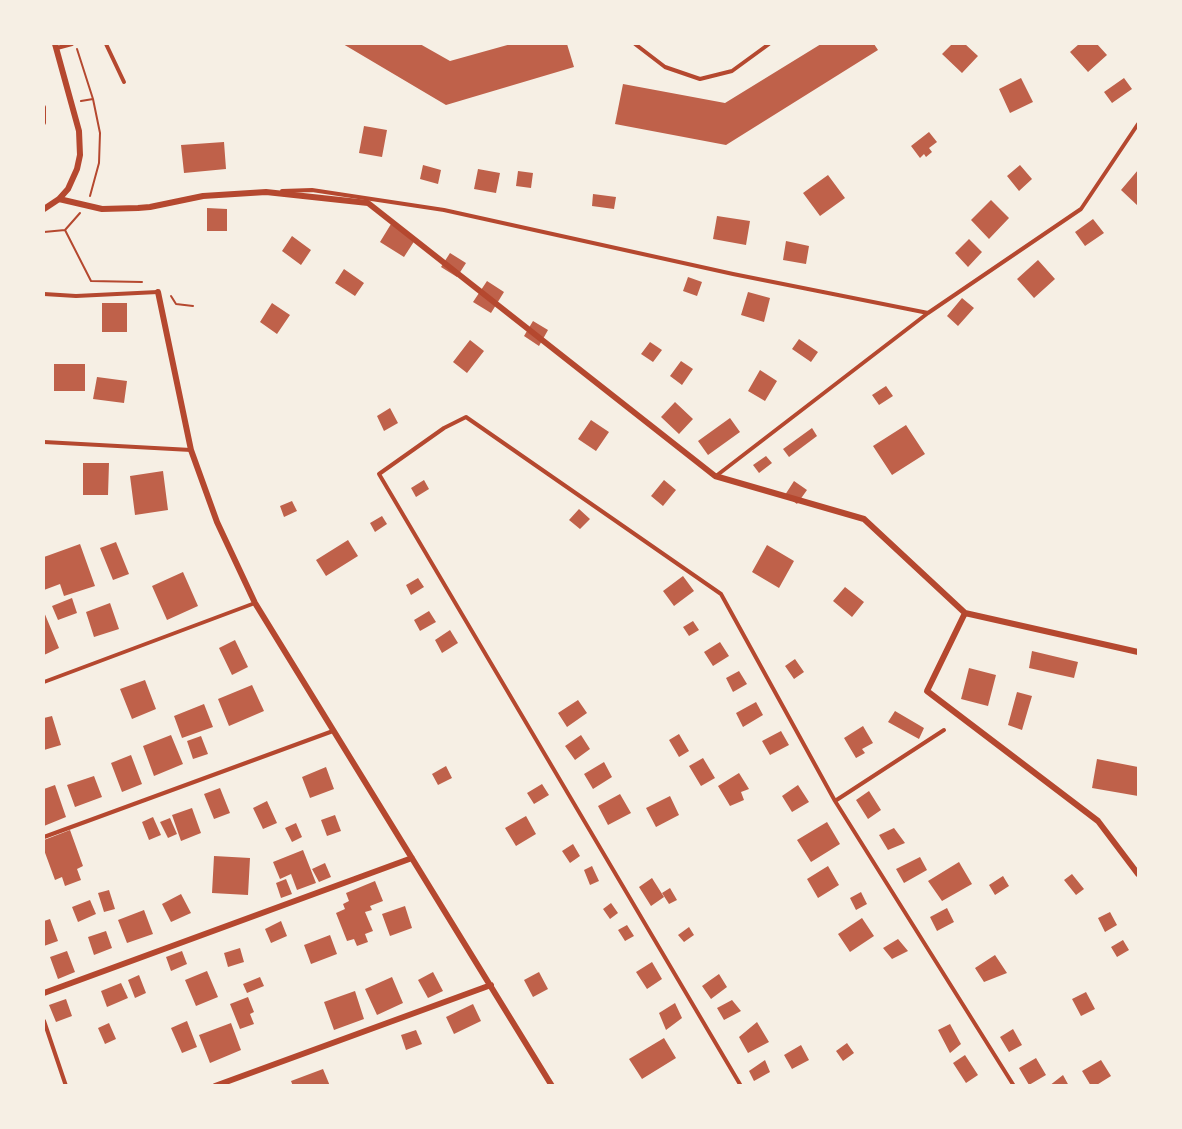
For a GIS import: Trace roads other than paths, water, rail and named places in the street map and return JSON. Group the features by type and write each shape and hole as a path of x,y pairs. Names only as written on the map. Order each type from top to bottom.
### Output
{"street":[{"path":"44,209 59,199 73,180 80,155 78,131 55,46"},
{"path":"59,199 102,209 150,207 203,196 266,192 368,203 715,476 864,519 965,613 1138,652"},
{"path":"158,292 191,450 217,522 255,603 552,1086"},
{"path":"965,613 927,691 1098,821 1138,874"},
{"path":"44,993 411,858"},
{"path":"215,1086 491,985"}],"lane":[{"path":"55,46 74,44"},
{"path":"106,44 124,82"},
{"path":"635,44 664,67 700,78 732,71 769,44"},
{"path":"44,107 44,123"},
{"path":"715,476 928,314 1081,209 1138,124"},
{"path":"266,192 312,190 444,210 733,274 928,314"},
{"path":"44,294 75,296 158,292"},
{"path":"741,1086 379,474 444,428 466,417 721,594 835,801 1014,1086"},
{"path":"44,442 191,450"},
{"path":"44,681 255,603"},
{"path":"835,801 944,730"},
{"path":"44,837 334,731"},
{"path":"44,1021 66,1086"}]}
